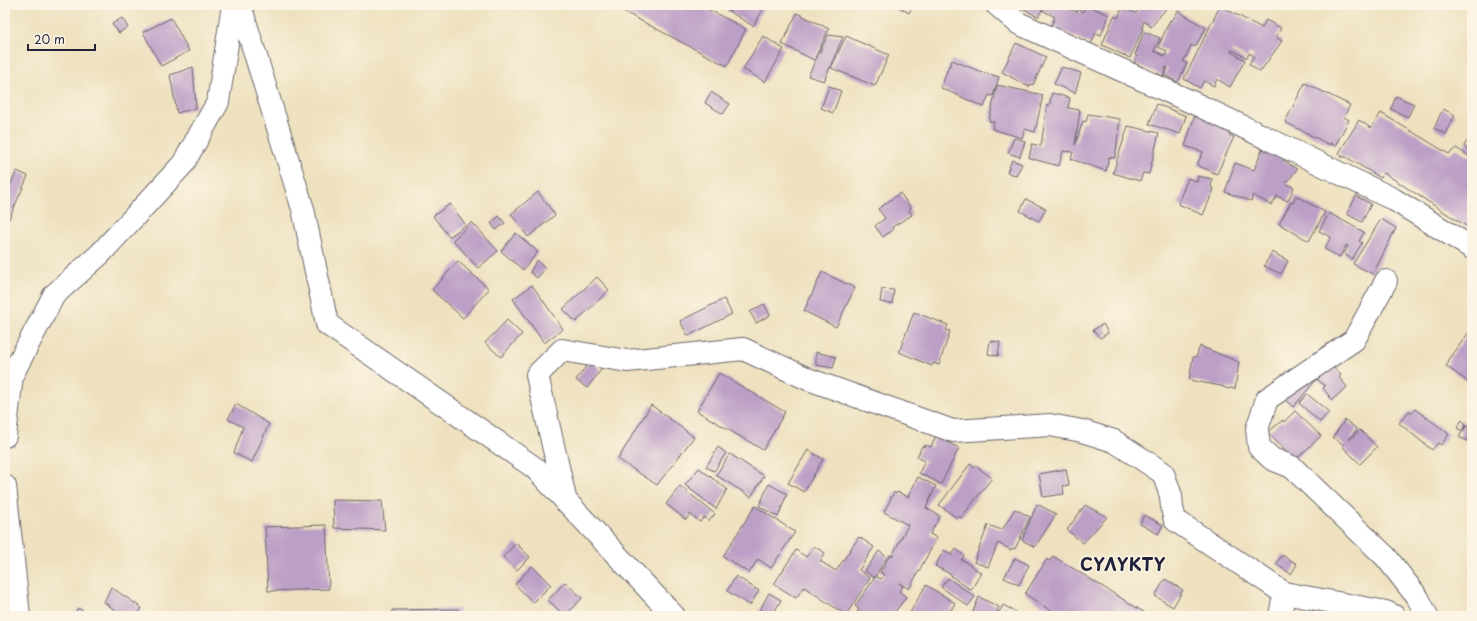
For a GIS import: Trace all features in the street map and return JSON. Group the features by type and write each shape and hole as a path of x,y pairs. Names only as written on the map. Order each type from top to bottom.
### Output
{"street":[{"path":"5,436 12,375 54,295 100,254 184,164 218,102 233,5"},
{"path":"240,5 303,209 327,324 534,468 674,616"},
{"path":"997,5 1018,23 1198,105 1393,199 1472,248"},
{"path":"1386,281 1354,340 1267,399 1257,430 1259,447 1272,459 1292,467 1386,557 1418,598 1428,616"},
{"path":"566,502 537,376 562,350 627,361 742,349 808,379 953,431 1050,425 1082,431 1114,441 1163,473 1171,496 1172,508 1176,520 1284,593 1386,612 1394,616"},
{"path":"5,486 19,616"},
{"path":"1280,616 1284,593"}],"building":[{"path":"611,5 700,5 746,29 727,66"},
{"path":"719,5 766,5 753,26"},
{"path":"895,5 914,5 909,13"},
{"path":"1017,5 1064,5 1063,7 1077,12 1078,9 1083,12 1086,5 1109,15 1101,35 1096,33 1091,44 1051,26 1055,17 1042,10 1038,17"},
{"path":"1142,5 1169,5 1151,27 1144,21 1143,29 1130,58 1102,45 1114,16 1118,18 1122,8 1136,13"},
{"path":"1220,6 1262,28 1266,20 1281,28 1276,37 1282,41 1260,72 1249,64 1254,56 1249,53 1247,58 1232,50 1231,52 1245,60 1230,87 1217,79 1214,86 1204,81 1200,88 1184,79"},
{"path":"1178,11 1206,28 1195,47 1191,45 1183,61 1187,63 1178,82 1164,75 1168,68 1166,67 1163,76 1134,63 1137,56 1135,55 1144,32 1160,38 1154,51 1165,56 1167,51 1158,47 1170,20 1172,21"},
{"path":"797,13 829,29 814,60 782,44"},
{"path":"122,18 128,27 119,33 112,24"},
{"path":"171,18 189,51 161,66 143,32"},
{"path":"828,35 843,37 824,81 808,76"},
{"path":"763,36 784,49 765,82 743,69"},
{"path":"846,36 889,55 875,86 831,68"},
{"path":"1016,43 1046,57 1033,85 1030,84 1029,87 1002,72"},
{"path":"952,60 999,77 993,96 989,95 984,107 941,88"},
{"path":"193,67 196,108 177,113 170,75"},
{"path":"1062,67 1081,73 1075,93 1054,84"},
{"path":"1305,83 1350,105 1344,117 1349,120 1335,146 1330,143 1330,145 1285,122"},
{"path":"997,85 1043,95 1035,132 1025,129 1022,138 992,129 994,122 989,121"},
{"path":"829,86 841,91 833,113 821,108"},
{"path":"711,92 730,104 723,114 705,103"},
{"path":"1052,93 1070,98 1068,108 1080,110 1075,145 1083,121 1086,122 1088,114 1120,119 1115,158 1109,157 1106,171 1071,159 1073,152 1063,151 1059,166 1029,158 1032,144 1041,146 1047,105 1049,106"},
{"path":"1396,96 1414,104 1408,117 1391,109"},
{"path":"1157,104 1186,116 1180,134 1149,124"},
{"path":"1443,109 1455,115 1446,134 1434,128"},
{"path":"1196,112 1233,124 1229,135 1234,137 1217,174 1197,165 1203,152 1185,146"},
{"path":"1381,113 1449,154 1456,148 1472,158 1472,230 1384,173 1381,178 1346,157 1341,157 1342,155 1339,153 1359,120 1371,128"},
{"path":"1128,126 1159,133 1149,174 1143,173 1140,181 1113,173"},
{"path":"1014,138 1025,141 1020,157 1008,153"},
{"path":"1468,140 1472,142 1472,155 1464,146"},
{"path":"1263,148 1285,156 1283,160 1297,169 1286,184 1294,187 1288,201 1277,196 1271,205 1253,195 1251,201 1225,192 1235,163 1254,170"},
{"path":"1012,160 1022,164 1016,176 1007,172"},
{"path":"17,171 28,176 9,219 5,217 5,196"},
{"path":"1198,176 1212,179 1211,188 1214,189 1203,215 1178,204 1188,178 1197,182"},
{"path":"538,192 555,215 528,237 511,214"},
{"path":"900,193 911,208 909,210 912,215 892,227 893,230 883,237 875,226 885,218 878,209"},
{"path":"1296,196 1325,212 1309,241 1279,224"},
{"path":"1356,196 1371,204 1362,222 1347,214"},
{"path":"1026,199 1046,209 1039,221 1020,211"},
{"path":"450,204 466,225 449,237 433,216"},
{"path":"1329,213 1364,232 1359,241 1362,243 1352,259 1344,254 1348,246 1346,245 1340,257 1324,249 1331,237 1319,231"},
{"path":"499,216 505,223 496,230 491,223"},
{"path":"1381,219 1396,228 1373,274 1353,264"},
{"path":"472,222 498,251 478,268 453,240"},
{"path":"516,233 538,252 523,270 501,251"},
{"path":"1272,252 1288,261 1281,274 1264,266"},
{"path":"537,260 545,269 537,278 530,272"},
{"path":"458,261 489,289 463,318 432,290"},
{"path":"822,272 855,288 836,327 804,311"},
{"path":"597,277 609,290 576,322 563,309"},
{"path":"532,285 563,329 544,343 513,299"},
{"path":"882,289 894,290 892,304 880,302"},
{"path":"724,299 732,314 688,336 680,321"},
{"path":"764,304 770,315 756,323 750,312"},
{"path":"914,312 948,325 946,330 950,331 939,365 933,363 932,366 899,352"},
{"path":"507,320 522,334 501,357 485,343"},
{"path":"1103,324 1108,333 1100,338 1093,330"},
{"path":"1472,328 1472,385 1446,366"},
{"path":"990,341 1000,342 998,356 988,354"},
{"path":"1200,346 1239,362 1235,389 1228,389 1221,386 1189,380 1193,357 1196,357"},
{"path":"816,352 836,357 833,368 816,365"},
{"path":"1319,355 1341,375 1339,377 1347,387 1332,400 1323,388 1325,386 1317,379 1293,407 1282,397"},
{"path":"590,361 601,370 587,388 576,380"},
{"path":"719,373 785,412 763,450 697,411"},
{"path":"1307,394 1329,412 1320,422 1299,403"},
{"path":"236,404 269,424 252,462 234,453 243,427 228,419"},
{"path":"651,405 694,437 657,485 618,459"},
{"path":"1415,409 1449,434 1441,445 1438,443 1432,450 1399,423 1409,411 1412,413"},
{"path":"1295,411 1321,436 1294,461 1268,432 1283,420 1284,422"},
{"path":"1345,420 1357,429 1349,440 1360,430 1377,447 1360,464 1343,447 1344,445 1333,437"},
{"path":"1462,420 1466,424 1462,431 1457,428"},
{"path":"1466,426 1472,430 1467,441 1459,437"},
{"path":"936,436 959,448 941,484 919,473 925,461 917,457 922,446 924,447 925,445 931,447"},
{"path":"718,447 726,453 714,471 706,467"},
{"path":"808,450 823,459 804,492 788,483"},
{"path":"730,454 764,476 751,497 716,475"},
{"path":"970,464 974,468 976,466 992,478 961,518 958,516 957,518 939,505"},
{"path":"699,468 727,489 716,509 685,485"},
{"path":"1066,469 1069,485 1063,486 1064,494 1043,497 1039,474"},
{"path":"918,477 936,486 926,508 940,516 930,534 937,538 909,589 899,583 903,586 899,591 906,597 892,616 855,616 859,609 855,606 876,576 881,579 885,575 880,572 890,555 892,556 908,525 884,512 894,492 896,494 897,492 908,497"},
{"path":"769,484 787,494 778,517 759,506"},
{"path":"680,486 715,514 709,521 704,517 700,522 690,514 686,520 666,504"},
{"path":"333,500 382,501 385,530 334,528"},
{"path":"1037,504 1056,514 1035,547 1022,540"},
{"path":"1085,505 1107,517 1083,543 1067,530"},
{"path":"755,506 795,532 771,568 758,559 749,573 723,556"},
{"path":"1015,509 1030,517 1015,549 1012,548 1011,550 998,543 988,567 974,562 988,525 1002,530"},
{"path":"1144,515 1163,525 1158,534 1140,524"},
{"path":"326,525 329,589 268,591 265,527"},
{"path":"859,537 874,547 859,570 870,578 846,615 804,587 796,598 774,584 796,550 806,557 814,546 825,553 820,561 836,571"},
{"path":"516,543 530,557 517,570 503,557"},
{"path":"956,549 964,556 961,560 981,573 971,590 951,576 952,575 935,566 944,550 952,555"},
{"path":"879,551 887,557 874,578 865,571"},
{"path":"1282,555 1297,564 1291,574 1276,564"},
{"path":"1053,556 1150,616 1059,616 1025,594 1047,559 1050,561"},
{"path":"1015,558 1029,565 1019,585 1004,578"},
{"path":"532,566 551,585 533,603 515,584"},
{"path":"736,576 759,591 750,605 727,591"},
{"path":"948,578 975,597 968,606 941,587"},
{"path":"1165,579 1183,590 1173,607 1155,596"},
{"path":"565,582 582,598 565,616 548,600"},
{"path":"926,585 955,603 951,610 955,614 954,616 908,616"},
{"path":"111,587 142,608 137,616 123,616 104,602"},
{"path":"769,593 781,600 772,616 763,616 758,613"},
{"path":"979,597 999,607 995,616 976,616 972,614"},
{"path":"1003,605 1016,612 1014,616 997,616"},
{"path":"78,608 93,616 74,616"},
{"path":"458,609 459,616 392,616 392,610"},
{"path":"1311,611 1323,616 1309,616"}],"district":[{"name":"СҮЛҮКТҮ","path":"1123,564"}]}
